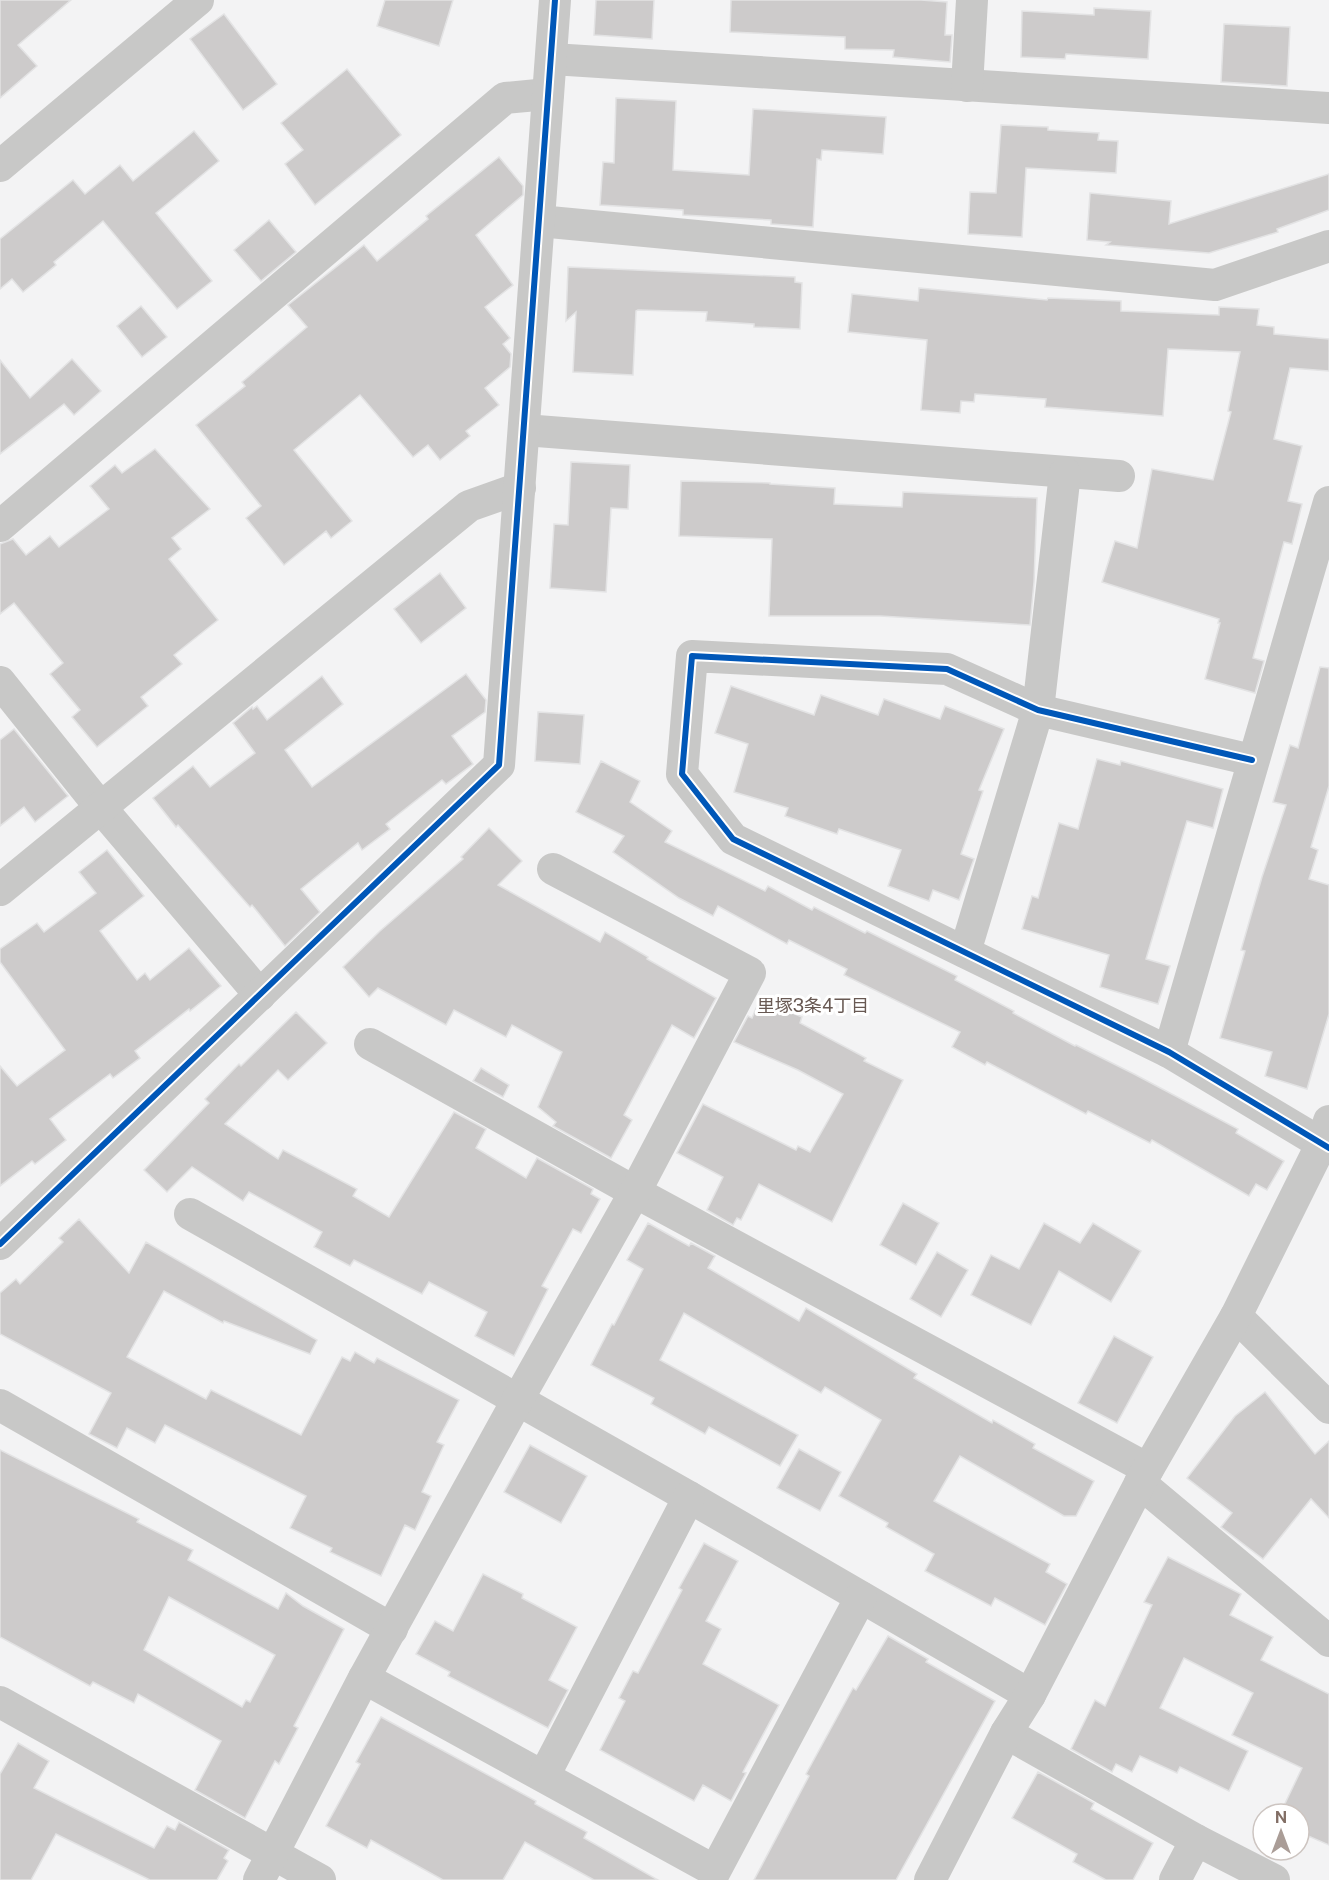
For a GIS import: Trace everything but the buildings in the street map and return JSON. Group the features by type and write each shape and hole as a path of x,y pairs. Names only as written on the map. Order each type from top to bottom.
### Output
{"street":[{"path":"0,166 198,0"},
{"path":"0,1244 499,765 555,0"},
{"path":"967,86 972,0"},
{"path":"552,59 1329,108"},
{"path":"0,526 505,98 548,94"},
{"path":"539,221 1215,285 1329,246"},
{"path":"524,430 1119,476"},
{"path":"965,952 1038,710 1065,473"},
{"path":"0,890 470,506 520,488"},
{"path":"1169,1052 1252,760 1329,502"},
{"path":"930,1880 1144,1476 1236,1316 1327,1138 1169,1052 733,839 682,774 692,656 947,669 1038,710 1252,760"},
{"path":"0,681 100,808 260,995"},
{"path":"266,1867 364,1678 635,1192 750,973 553,869"},
{"path":"370,1044 1144,1476 1329,1641"},
{"path":"190,1214 689,1497 1030,1695"},
{"path":"1236,1316 1329,1408"},
{"path":"0,1405 392,1629"},
{"path":"544,1776 689,1497"},
{"path":"364,1678 715,1871 861,1597"},
{"path":"0,1702 266,1867 320,1880"},
{"path":"1006,1733 1196,1840 1274,1880"},
{"path":"1175,1880 1196,1840"}],"cycle path":[{"path":"0,1244 499,765 555,0"},
{"path":"1252,760 1038,710 947,669 692,656 682,774 733,839 1169,1052 1329,1148"}],"district":[{"name":"里塚3条4丁目","path":"813,1006"}]}
